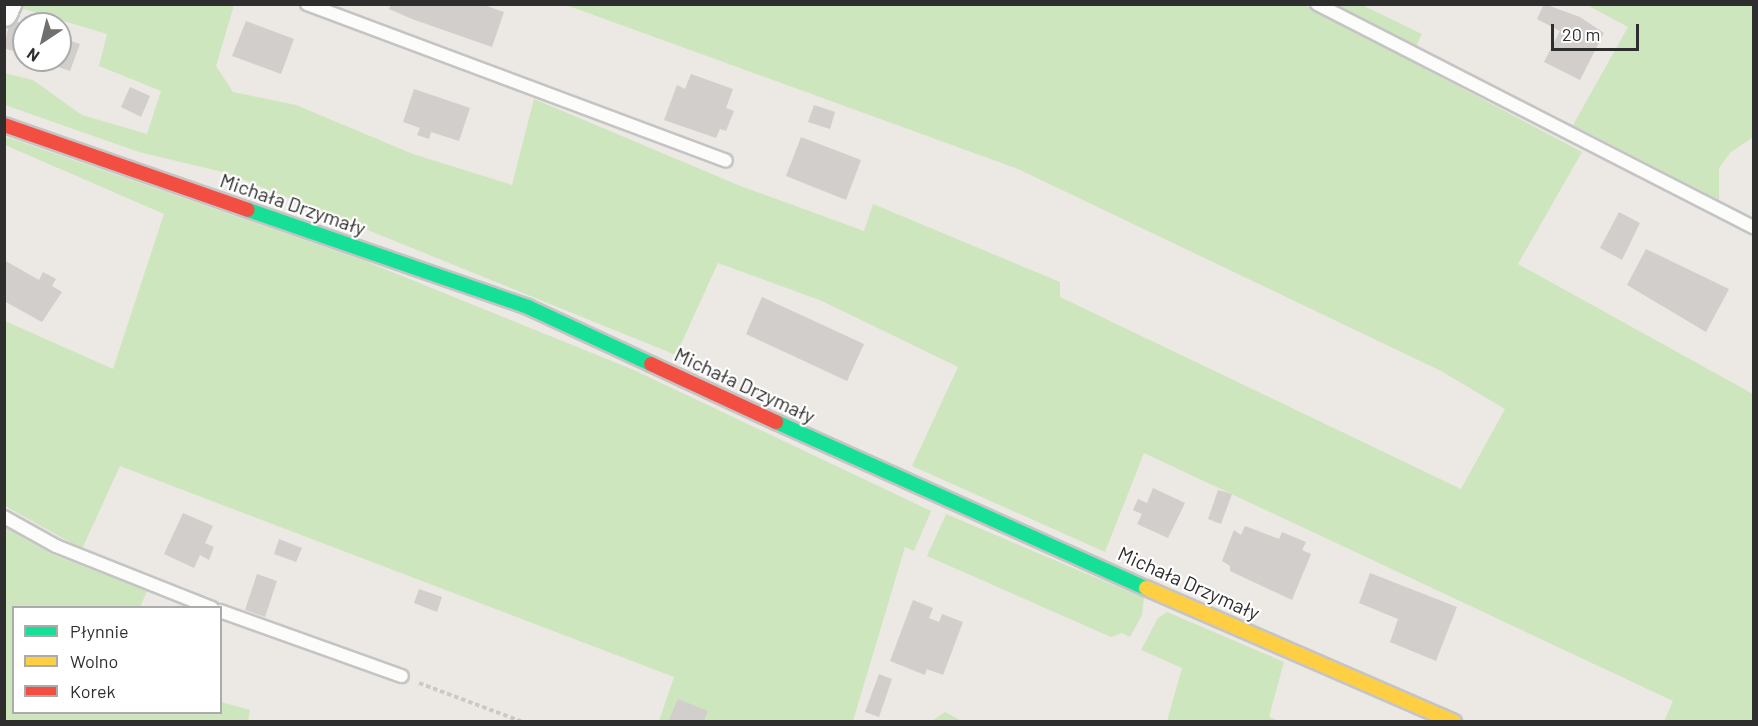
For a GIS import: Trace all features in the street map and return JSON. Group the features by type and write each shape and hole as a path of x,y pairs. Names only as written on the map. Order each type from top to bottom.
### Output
{"street":[{"path":"4,13 8,4"},
{"name":"Michała Drzymały","path":"4,125 528,307 940,498 1454,722"}],"lane":[{"path":"307,4 726,161"},
{"path":"1317,4 1754,228"},
{"path":"4,517 56,546 207,606"},
{"path":"222,612 402,676"}],"path":[{"path":"402,676 523,722"}],"green space":[{"path":"234,5 216,66 233,92 296,105 413,154 512,185 534,99 738,185 864,231 873,204 1060,282 1060,297 1461,489 1505,409 1441,371 1018,169 566,5 1305,5 1582,152 1518,264 1753,394 1753,721 1664,721 1673,701 1144,453 1105,552 912,466 958,367 822,301 718,263 676,355 227,173 139,152 5,105 4,73 33,80 82,115 147,134 161,91 99,66 107,34 72,23 72,12 34,12 14,6"},
{"path":"1323,5 1362,5 1422,34 1413,52"},
{"path":"1587,5 1753,5 1753,137 1730,153 1719,168 1719,200 1573,125 1628,27"},
{"path":"4,136 365,261 634,370 931,511 914,551 905,547 853,721 659,721 674,677 120,466 82,549 5,506 5,321 113,369 164,214 5,145"},
{"path":"946,514 1144,598 1142,615 1130,637 1122,633 1111,637 927,556"},
{"path":"4,527 52,554 147,591 140,606 12,606 12,714 222,714 222,702 250,710 248,721 5,721"},
{"path":"1167,612 1284,662 1269,717 1279,721 1167,721 1182,668 1141,650 1158,618"},
{"path":"945,712 962,721 932,721"}],"building":[{"path":"391,4 481,4 504,12 492,47 412,19 389,9"},
{"path":"1544,4 1580,17 1604,33 1580,80 1544,62 1560,31 1537,19"},
{"path":"10,19 12,20 12,51 4,48"},
{"path":"246,21 294,39 281,74 232,56"},
{"path":"72,41 80,44 72,66"},
{"path":"691,74 733,89 726,108 734,111 726,131 720,129 716,138 664,120 677,85 685,89"},
{"path":"130,87 150,96 141,117 121,107"},
{"path":"414,89 470,108 459,141 431,132 429,139 417,135 420,128 403,122"},
{"path":"814,105 835,112 830,129 808,122"},
{"path":"801,137 861,160 846,200 786,176"},
{"path":"1619,212 1640,223 1622,260 1600,248"},
{"path":"1646,249 1729,289 1706,332 1627,285"},
{"path":"4,260 39,280 43,272 56,279 52,286 62,292 42,322 4,301"},
{"path":"762,297 864,344 847,381 746,334"},
{"path":"1153,488 1185,503 1168,538 1137,524 1142,514 1133,510 1138,499 1147,503"},
{"path":"1218,490 1232,494 1221,524 1208,519"},
{"path":"183,513 213,526 205,543 214,547 209,560 200,555 194,568 164,554"},
{"path":"1245,526 1279,539 1282,532 1306,542 1302,550 1311,554 1292,600 1230,571 1230,566 1222,561 1234,530 1241,535"},
{"path":"279,539 302,548 296,562 274,554"},
{"path":"1370,573 1457,607 1436,661 1390,642 1398,619 1359,603"},
{"path":"257,574 277,581 265,617 245,610"},
{"path":"419,589 442,597 437,612 414,603"},
{"path":"913,600 933,608 929,618 939,622 942,614 963,622 943,675 927,669 925,675 890,661"},
{"path":"879,674 892,679 879,717 865,712"},
{"path":"678,699 708,711 703,722 668,722"}],"traffic: fast":[{"path":"248,210 528,307 651,364"},
{"path":"776,422 1146,588"}],"traffic: slow":[{"path":"1146,588 1454,722"}],"traffic: jam":[{"path":"4,125 248,210"},
{"path":"651,364 776,422"}]}
